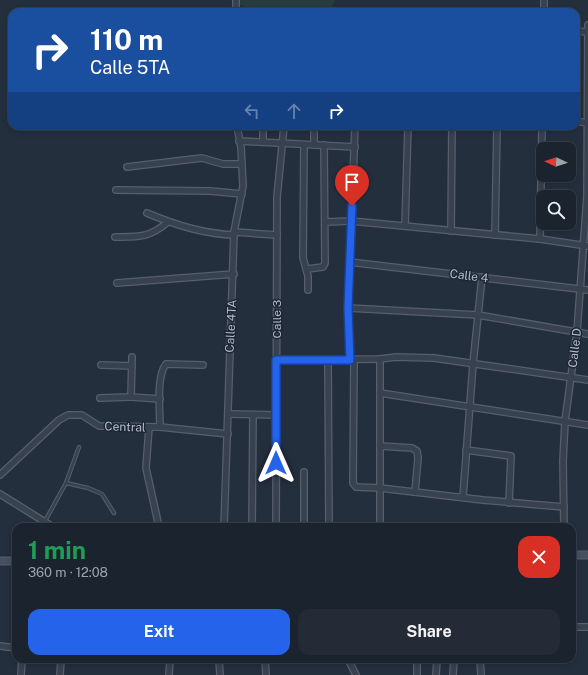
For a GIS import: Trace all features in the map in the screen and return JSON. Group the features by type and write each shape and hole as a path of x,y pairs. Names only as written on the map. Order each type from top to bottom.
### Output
{"main road":[{"path":"576,555 588,555"},
{"path":"0,561 12,561"}],"street":[{"path":"544,0 544,7"},
{"name":"Calle D","path":"564,523 563,461 565,421 577,332 586,246 588,25"},
{"name":"Calle 4TA","path":"224,523 234,274 234,233 243,186 240,141 237,130"},
{"path":"262,130 263,142"},
{"name":"Calle 3","path":"276,523 277,235 278,186 284,130"},
{"path":"314,130 314,145"},
{"path":"355,130 348,308 352,360 353,483 356,487 380,488 564,507"},
{"path":"405,226 408,130"},
{"path":"451,231 452,130"},
{"path":"495,235 497,130"},
{"path":"540,239 542,130"},
{"path":"240,141 355,147"},
{"path":"304,144 303,258 307,269 308,290"},
{"path":"307,269 325,265 326,222 324,145"},
{"path":"127,167 202,158 223,164 242,164"},
{"path":"116,190 210,191 242,194"},
{"path":"147,214 168,222 215,234 234,233 277,235"},
{"path":"326,222 351,220 540,239 586,246"},
{"path":"115,238 146,236 156,232 168,222"},
{"name":"Calle 4","path":"349,262 588,290"},
{"path":"116,283 234,274"},
{"path":"463,497 469,407 482,277"},
{"path":"348,308 478,315 588,334"},
{"path":"130,397 132,357"},
{"path":"276,360 352,360 396,357 434,358 588,380"},
{"path":"380,359 380,523"},
{"path":"328,360 329,523"},
{"path":"160,427 162,368 166,364 203,365"},
{"path":"101,365 132,366"},
{"path":"380,394 588,425"},
{"path":"100,398 130,397 160,399"},
{"path":"228,414 276,416"},
{"name":"Central","path":"0,474 59,420 68,415 82,415 99,426 160,427 228,434"},
{"path":"252,523 253,415"},
{"path":"149,427 146,468 158,523"},
{"path":"380,446 412,448 416,451 418,458 415,492"},
{"path":"466,450 509,454 509,502"},
{"path":"304,472 304,523"},
{"path":"0,494 48,523"},
{"path":"576,627 588,627"},
{"path":"0,646 12,648"},
{"path":"21,675 22,663"},
{"path":"60,675 61,663"},
{"path":"169,675 170,663"},
{"path":"219,663 220,675"},
{"path":"265,663 266,675"},
{"path":"350,663 356,675"},
{"path":"417,663 417,675"},
{"path":"436,675 438,663"},
{"path":"453,675 454,663"},
{"path":"480,663 481,675"}],"lane":[{"path":"45,521 66,483 80,447"},
{"path":"66,483 88,488 102,494 114,513"}],"green space":[{"path":"230,0 335,0 331,8 247,8"}],"route":[{"path":"276,463 276,360 350,360 348,308 352,206"}]}
